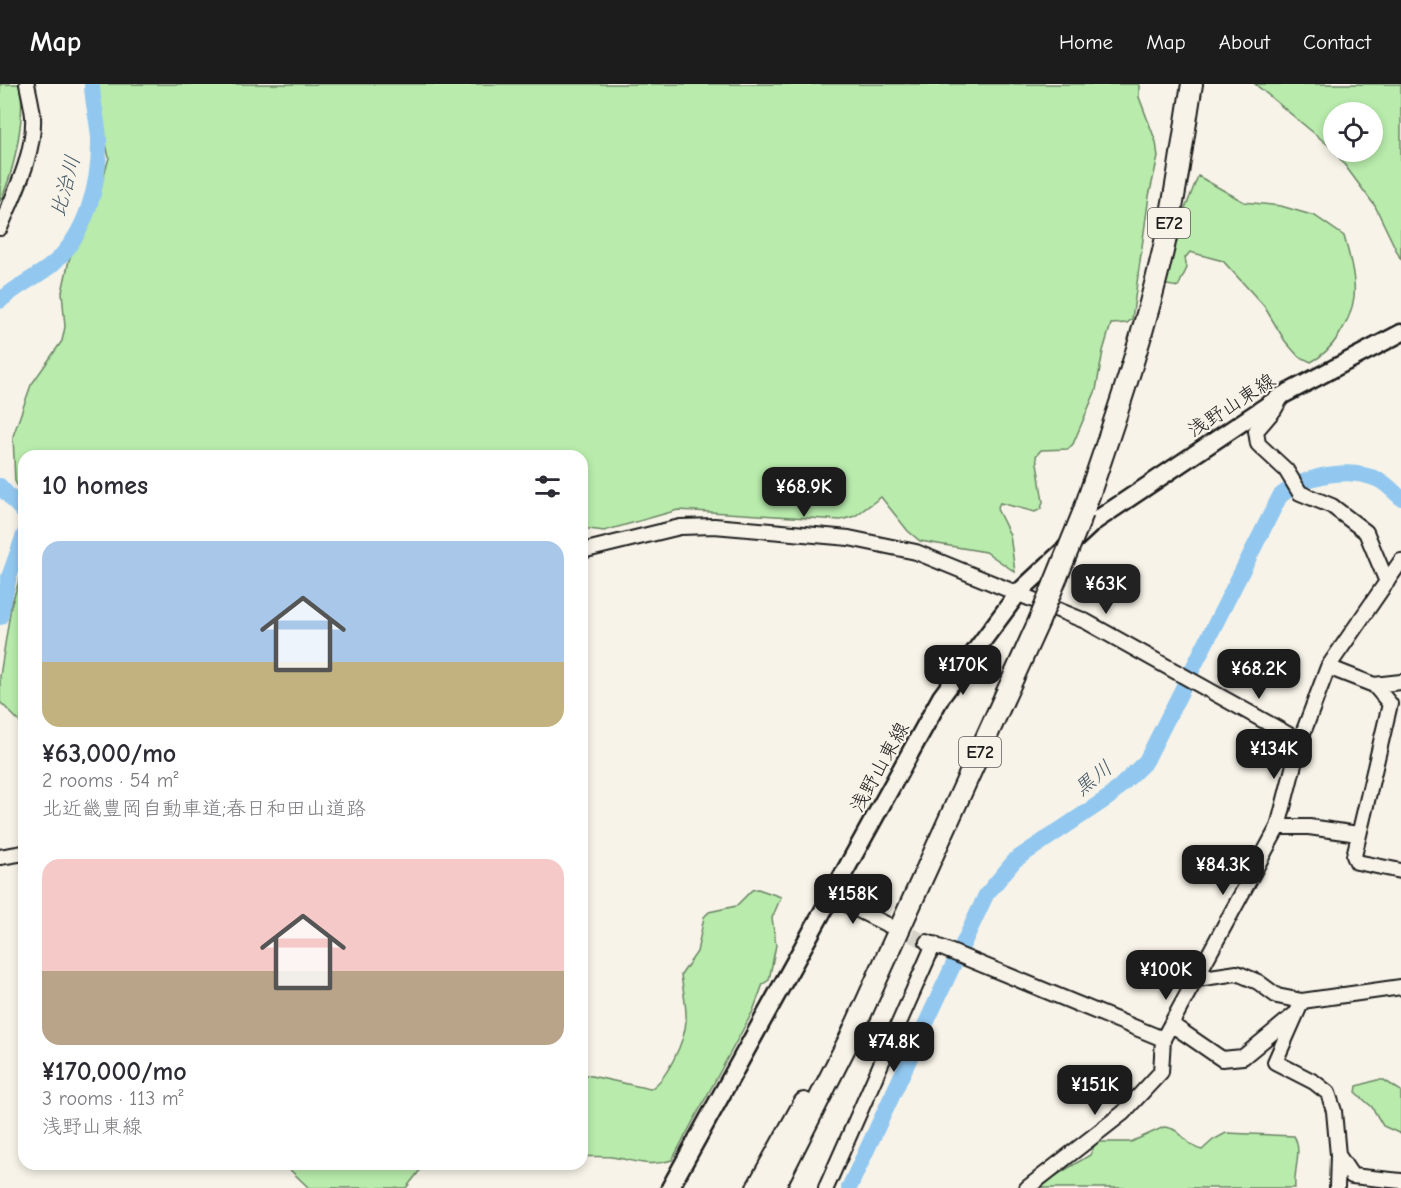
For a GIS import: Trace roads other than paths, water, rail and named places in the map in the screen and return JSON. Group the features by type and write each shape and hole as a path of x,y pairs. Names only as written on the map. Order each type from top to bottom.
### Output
{"highway":[{"name":"E72","path":"1132,358 1184,84"},
{"name":"E72","path":"774,1188 850,1038 1039,621 1083,513 1132,358 1168,227 1192,84"},
{"name":"E72","path":"757,1188 920,882"}],"main road":[{"name":"浅野山東線","path":"670,1188 941,697 1019,592 1095,521 1283,394 1401,333"}],"street":[{"path":"0,228 20,180 31,139 33,116 27,84"},
{"path":"1283,394 1274,410 1256,431 1258,444 1286,470 1300,493 1332,506 1366,532 1387,582"},
{"path":"588,550 680,527 714,526 849,538 916,552 1019,592 1085,621 1300,741"},
{"path":"1027,1188 1123,1113 1161,1072 1163,1039 1278,827 1300,741 1328,667 1401,561"},
{"path":"1328,667 1374,685 1401,682"},
{"path":"1374,685 1389,704 1354,856 1357,862 1401,871"},
{"path":"1278,827 1309,827 1358,834"},
{"path":"0,857 18,854"},
{"path":"832,897 888,924"},
{"path":"826,1188 931,943 1163,1039"},
{"path":"1197,979 1237,973 1258,982 1277,996 1299,1007"},
{"path":"1171,1024 1222,1059 1243,1057 1299,1007 1378,989 1401,987"},
{"path":"1378,989 1401,994"},
{"path":"1299,1007 1275,1062 1314,1082 1328,1093 1334,1111 1338,1155 1337,1188"},
{"path":"1338,1155 1352,1176 1401,1181"}],"waterway":[{"name":"比治川","path":"0,301 49,267 62,255 81,226 93,192 99,156 92,84"},
{"name":"黒川","path":"849,1188 986,895 1015,860 1109,797 1146,761 1280,496 1314,478 1341,473 1379,480 1401,498"},
{"name":"比治川","path":"0,486 18,506"},
{"name":"比治川","path":"0,617 9,577 18,552"}],"tunnel":[{"path":"892,927 927,942"}]}
